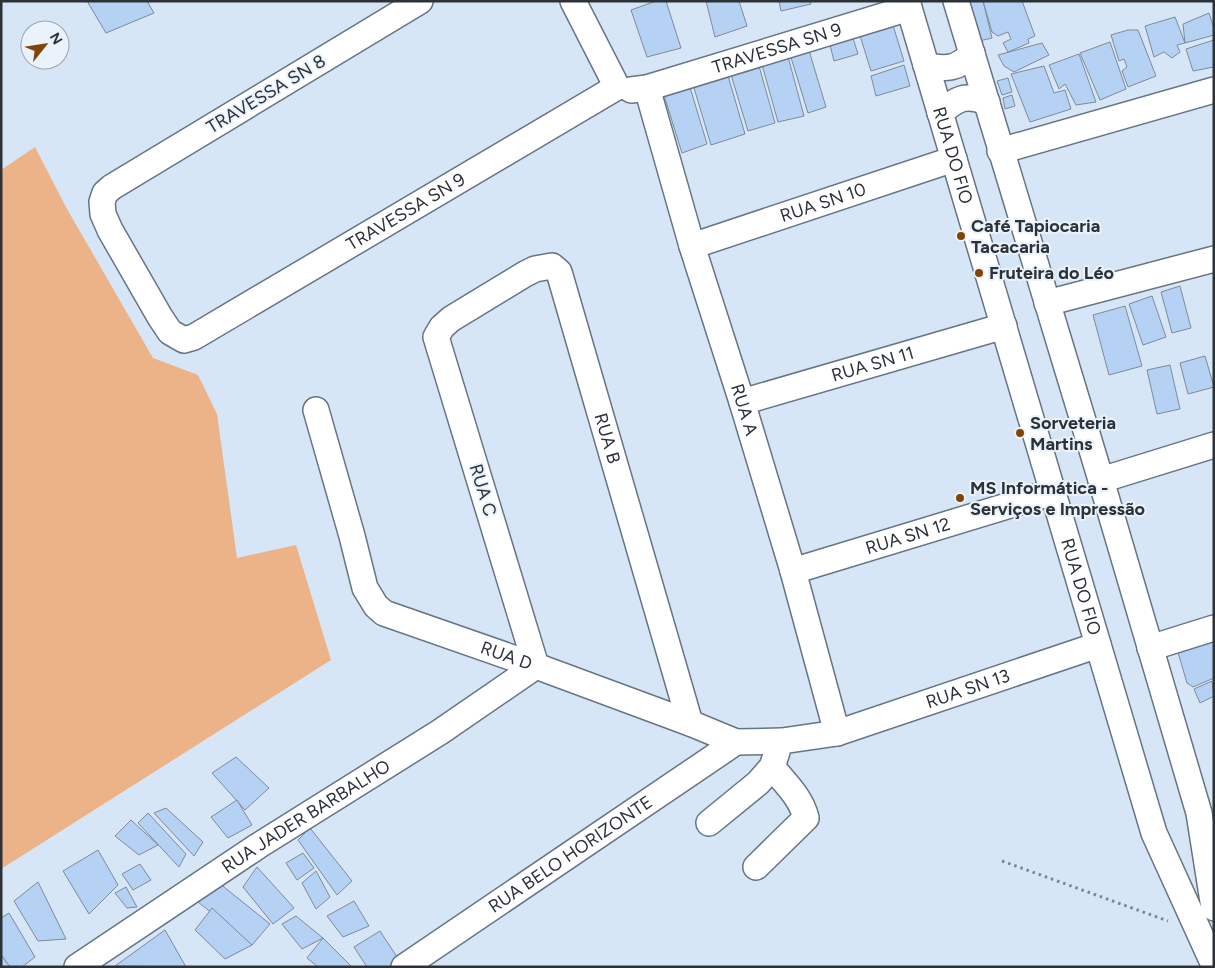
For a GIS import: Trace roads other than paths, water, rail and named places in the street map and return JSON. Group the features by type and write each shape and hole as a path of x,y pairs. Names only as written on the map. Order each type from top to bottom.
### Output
{"street":[{"name":"TRAVESSA SN 8","path":"194,337 184,340 170,332 160,317 110,230 103,214 102,202 105,193 420,1"},
{"path":"573,1 617,87"},
{"path":"956,1 1150,648 1204,797 1199,813 1214,908 1179,913"},
{"name":"TRAVESSA SN 9","path":"194,337 617,87 620,89 647,88 908,4"},
{"name":"RUA DO FIO","path":"908,4 1179,913 1214,965"},
{"path":"926,65 949,68 966,61 972,53"},
{"name":"RUA A","path":"647,88 692,246 742,402 792,571 837,733"},
{"path":"1000,152 1214,90"},
{"path":"940,113 960,98 972,97 987,102"},
{"name":"RUA SN 10","path":"692,246 954,159"},
{"path":"1047,303 1214,259"},
{"name":"RUA B","path":"451,319 535,269 552,266 559,272 690,723"},
{"name":"RUA C","path":"451,319 442,327 436,337 536,666"},
{"name":"RUA SN 11","path":"742,402 1004,326"},
{"name":"RUA D","path":"316,410 365,588 376,606 384,614 536,666 736,742 782,741 837,733"},
{"path":"1101,480 1214,445"},
{"name":"RUA SN 12","path":"792,571 1053,492"},
{"path":"1150,648 1214,628"},
{"name":"RUA SN 13","path":"837,733 1098,644"},
{"name":"RUA JADER BARBALHO","path":"77,967 258,846 440,732 536,666"},
{"path":"709,823 758,783 772,767 782,741"},
{"name":"RUA BELO HORIZONTE","path":"404,967 736,742"},
{"path":"756,867 806,818 803,808 793,791 772,767"}],"place":[{"name":"Café Tapiocaria Tacacaria","path":"961,236"},
{"name":"Fruteira do Léo","path":"979,273"},
{"name":"Sorveteria Martins","path":"1020,433"},
{"name":"MS Informática - Serviços e Impressão","path":"960,498"}]}
